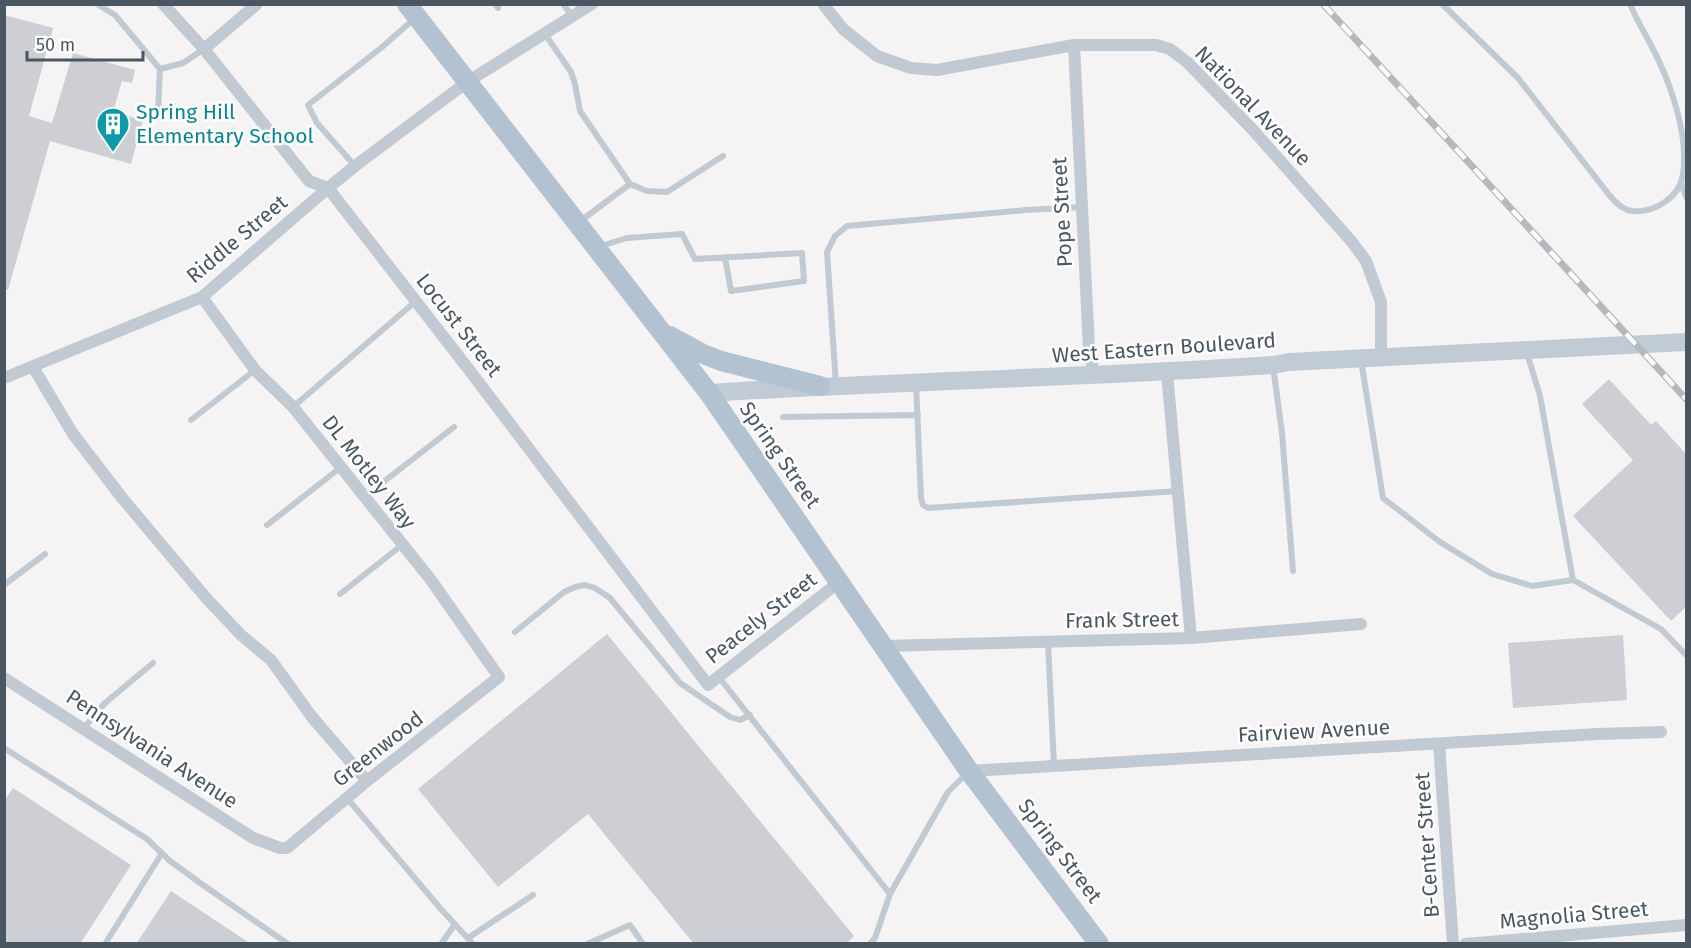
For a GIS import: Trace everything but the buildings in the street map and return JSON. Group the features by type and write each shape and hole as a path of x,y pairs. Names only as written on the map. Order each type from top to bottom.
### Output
{"main road":[{"name":"Spring Street","path":"411,11 709,393 969,771 1099,944"},
{"path":"660,330 689,347 721,360 828,386"},
{"name":"West Eastern Boulevard","path":"709,393 916,382 1091,377 1289,362 1686,342"}],"street":[{"name":"Locust Street","path":"163,4 204,49 309,181 327,188 416,301 708,685"},
{"path":"204,49 257,4"},
{"name":"Riddle Street","path":"4,378 202,297 355,166 467,82 592,4"},
{"name":"National Avenue","path":"823,4 843,29 877,56 911,68 937,70 1074,45 1156,45 1170,49 1186,62 1268,147 1366,261 1381,302 1381,359"},
{"name":"Pope Street","path":"1074,45 1091,377"},
{"name":"DL Motley Way","path":"202,297 255,370 292,407 431,580 499,677"},
{"path":"33,367 73,434 123,499 207,599 241,635 271,660 312,717 367,781"},
{"path":"1167,373 1191,638"},
{"name":"Peacely Street","path":"708,685 839,582"},
{"name":"Frank Street","path":"884,646 1191,638 1360,624"},
{"name":"Greenwood","path":"280,848 287,848 367,781 499,677"},
{"name":"Pennsylvania Avenue","path":"4,678 254,838 280,848"},
{"name":"Fairview Avenue","path":"969,771 1660,732"},
{"name":"B-Center Street","path":"1439,744 1453,944"},
{"name":"Magnolia Street","path":"1464,944 1686,925"}],"lane":[{"path":"97,4 115,15 160,69 158,113"},
{"path":"563,4 572,17"},
{"path":"1442,4 1518,78 1617,204 1631,211 1660,207 1682,182"},
{"path":"1630,4 1652,46 1679,117 1684,162 1682,182 1686,197"},
{"path":"355,166 317,123 308,105 381,48 411,11"},
{"path":"544,33 576,84 580,111 630,184 647,191 667,192 723,156"},
{"path":"160,69 183,63 204,49"},
{"path":"576,224 630,184"},
{"path":"828,386 826,252 834,236 847,226 1082,207"},
{"path":"595,248 627,238 682,234 695,259 725,256 802,253 804,281 731,291 725,256"},
{"path":"292,407 416,301"},
{"path":"1527,351 1540,396 1573,580"},
{"path":"1361,360 1383,498 1440,542 1492,574 1533,586 1573,580 1661,629 1686,655"},
{"path":"1273,365 1282,433 1293,571"},
{"path":"191,420 255,370"},
{"path":"916,382 921,498 923,505 928,508 1178,491"},
{"path":"783,417 918,415"},
{"path":"364,498 454,427"},
{"path":"267,525 340,468"},
{"path":"340,594 402,545"},
{"path":"4,585 45,554"},
{"path":"515,632 564,592 575,586 585,585 595,588 610,598 668,670 689,690 730,717 744,720 750,715"},
{"path":"1048,642 1054,766"},
{"path":"83,729 105,703 153,663"},
{"path":"718,676 890,894"},
{"path":"6,751 147,838 162,854 202,885 288,944"},
{"path":"870,944 876,940 890,894 948,792 969,771"},
{"path":"347,798 470,941 533,895"},
{"path":"105,944 162,854"},
{"path":"441,944 455,924"},
{"path":"587,944 630,925 643,944"}],"railway":[{"path":"1323,4 1686,399"}],"place":[{"name":"Spring Hill Elementary School","path":"113,153"}]}
